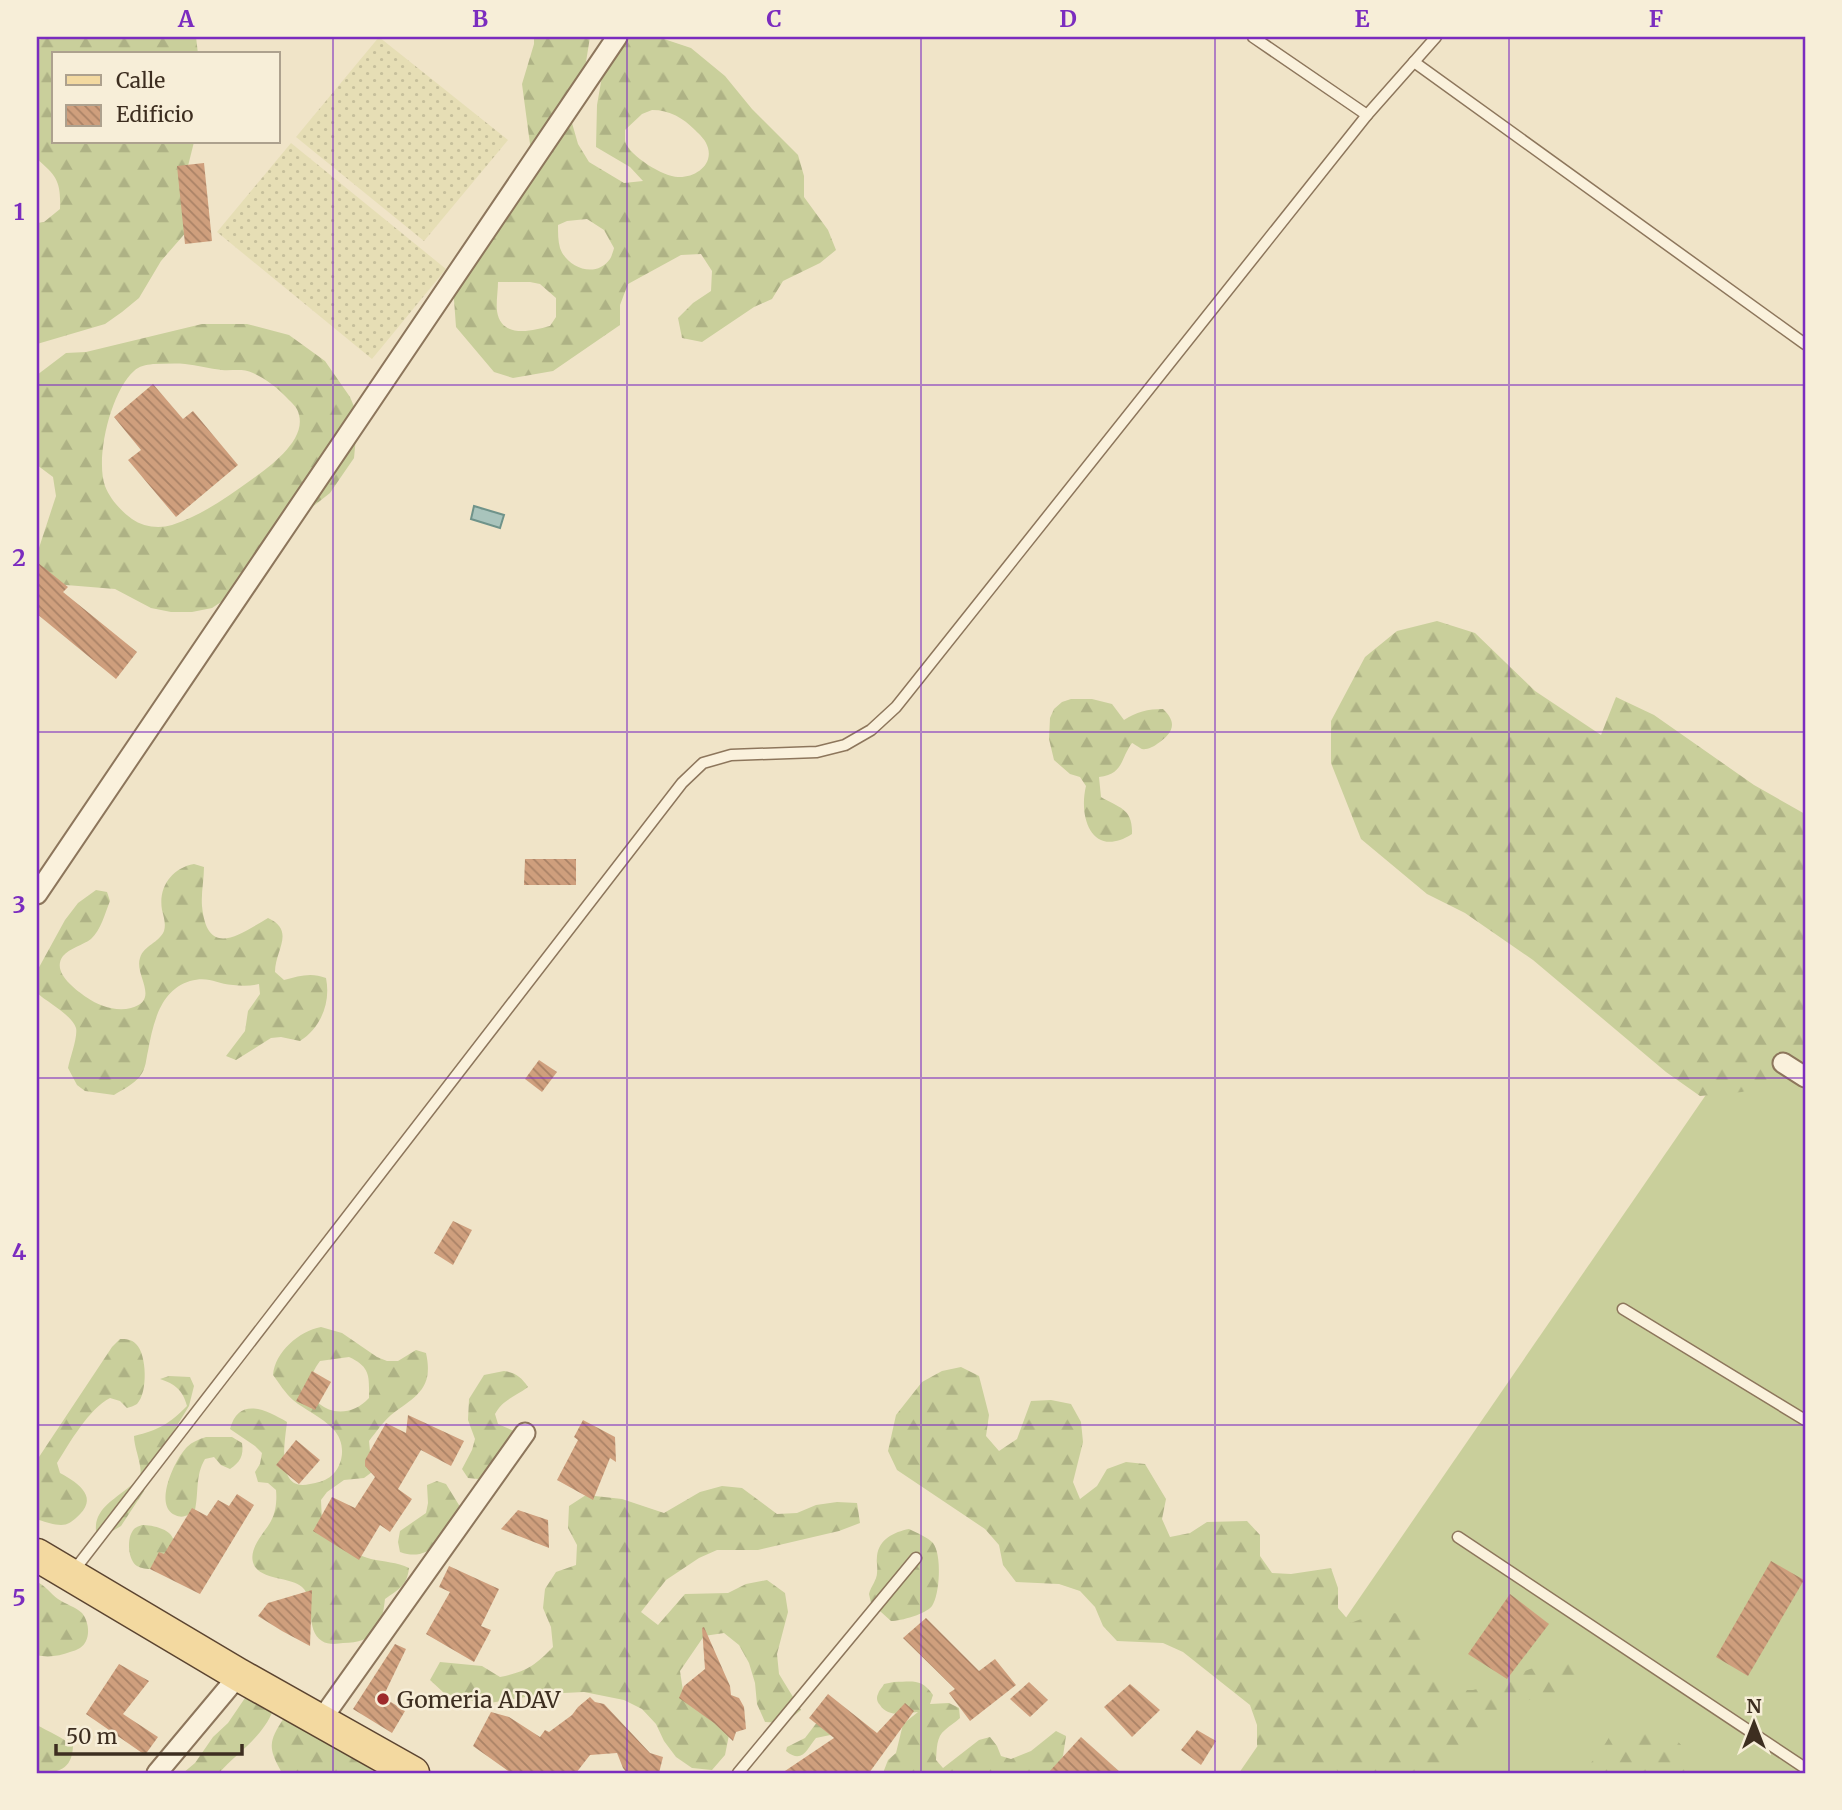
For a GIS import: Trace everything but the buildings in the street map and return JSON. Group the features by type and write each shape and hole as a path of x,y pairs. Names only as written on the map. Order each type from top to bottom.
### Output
{"main road":[{"path":"37,1555 239,1675 413,1773"}],"street":[{"path":"37,894 617,37"},
{"path":"1783,1063 1805,1077"},
{"path":"321,1720 525,1433"},
{"path":"157,1773 239,1675"}],"lane":[{"path":"1254,37 1367,115"},
{"path":"71,1575 682,783 703,763 731,755 817,752 845,745 871,730 896,706 1367,115 1436,37"},
{"path":"1414,62 1805,344"},
{"path":"1623,1309 1805,1420"},
{"path":"1458,1537 1805,1768"},
{"path":"738,1773 916,1558"}],"shaded area":[{"path":"379,37 508,140 424,241 296,137"},
{"path":"291,143 446,269 372,359 217,232"}],"green space":[{"path":"45,37 196,37 198,52 52,52 52,144 194,144 182,190 188,230 161,261 139,298 105,324 37,344 37,223 44,222 60,209 60,192 56,180 37,159 37,41"},
{"path":"534,37 590,37 586,62 572,102 572,123 578,144 589,162 624,183 643,181 630,167 596,147 597,105 604,65 626,37 658,37 691,48 725,76 752,109 798,155 804,176 804,197 828,230 836,250 820,263 783,281 772,299 754,307 702,342 682,338 678,318 693,303 711,291 712,271 701,254 681,255 628,284 620,305 620,325 553,371 513,378 494,372 456,327 453,286 530,164 522,84","holes":["652,110 665,111 681,118 703,138 709,154 701,170 684,177 672,176 648,165 628,147 625,130 642,114","587,219 604,230 614,248 604,265 590,270 575,266 569,261 559,245 558,237 558,225","498,282 540,284 556,298 556,317 550,326 535,330 518,331 504,326 497,311"]},
{"path":"202,324 247,324 289,335 325,361 350,397 358,416 354,458 330,493 263,542 230,596 212,608 171,612 151,608 115,589 54,584 37,575 37,554 56,496 53,477 37,465 37,375 66,353 86,352","holes":["157,364 185,364 253,373 271,384 293,404 298,412 300,425 284,453 251,480 193,517 157,527 136,522 128,516 110,496 102,474 107,426 118,393 138,368"]},
{"path":"1437,621 1475,633 1535,691 1601,735 1616,697 1654,715 1754,785 1805,814 1805,1061 1782,1080 1742,1092 1700,1096 1666,1072 1533,960 1465,913 1427,894 1361,839 1331,763 1331,721 1365,657 1397,631"},
{"path":"1071,699 1092,699 1112,704 1124,720 1142,712 1163,709 1171,719 1172,728 1162,740 1146,749 1132,743 1117,769 1099,777 1101,797 1124,810 1132,825 1132,834 1118,840 1107,842 1091,832 1084,811 1086,786 1080,777 1070,774 1054,760 1049,739 1050,718 1054,709"},
{"path":"194,864 204,867 202,906 210,933 217,938 226,938 236,936 268,918 276,923 283,935 275,972 284,980 310,975 326,978 327,996 323,1014 314,1029 300,1041 271,1038 236,1060 226,1056 245,1031 248,1011 260,994 259,984 240,986 208,980 190,981 171,992 160,1009 152,1030 145,1067 137,1079 114,1095 85,1091 77,1085 68,1068 75,1042 74,1023 37,993 37,971 65,920 78,903 96,890 107,892 110,901 97,931 91,939 63,956 60,968 71,985 96,1003 119,1009 140,1004 144,999 145,986 140,972 140,958 164,931 161,902 165,886 173,874"},
{"path":"1805,951 1805,1773 1239,1773"},
{"path":"321,1327 342,1333 387,1361 398,1361 416,1350 426,1353 428,1365 421,1390 388,1418 369,1441 372,1472 364,1478 344,1480 321,1500 322,1521 349,1549 371,1559 409,1568 404,1583 385,1599 382,1618 375,1632 354,1642 332,1644 322,1641 314,1630 308,1599 302,1587 291,1581 269,1576 254,1565 254,1547 274,1514 276,1490 268,1483 258,1482 255,1472 262,1453 230,1429 234,1419 246,1409 270,1413 287,1422 284,1452 291,1481 299,1485 313,1484 325,1480 335,1472 342,1453 337,1434 324,1421 293,1400 273,1375 283,1351 297,1338","holes":["349,1357 367,1373 369,1398 357,1407 345,1411 333,1411 322,1406 311,1388 312,1375 320,1361"]},
{"path":"120,1339 134,1342 140,1349 144,1364 141,1399 127,1408 120,1401 110,1398 87,1418 57,1463 60,1473 85,1492 87,1498 83,1511 68,1524 39,1520 37,1460"},
{"path":"961,1367 979,1376 989,1415 986,1436 999,1451 1017,1439 1031,1401 1051,1400 1071,1404 1081,1422 1083,1442 1073,1482 1080,1499 1097,1486 1107,1469 1126,1462 1145,1464 1166,1499 1162,1519 1170,1537 1190,1533 1207,1522 1247,1521 1260,1535 1260,1556 1272,1573 1291,1574 1331,1568 1338,1588 1338,1608 1351,1623 1388,1613 1404,1615 1416,1621 1429,1633 1424,1673 1444,1673 1453,1690 1473,1690 1492,1685 1530,1669 1551,1664 1573,1664 1585,1680 1568,1692 1504,1705 1487,1717 1464,1751 1438,1773 1339,1773 1330,1762 1288,1771 1268,1762 1257,1745 1257,1725 1250,1705 1183,1652 1163,1643 1117,1641 1103,1626 1095,1607 1080,1591 1059,1584 1016,1582 1003,1565 999,1545 985,1529 897,1470 888,1451 896,1415 922,1382 942,1371"},
{"path":"504,1371 518,1376 528,1387 506,1402 495,1414 498,1424 516,1432 488,1476 468,1478 462,1469 475,1439 468,1420 469,1399 484,1375"},
{"path":"169,1376 190,1377 194,1386 189,1406 149,1471 144,1491 121,1526 104,1536 96,1531 101,1511 140,1475 134,1436 163,1426 187,1406 178,1388 160,1379"},
{"path":"206,1437 232,1437 242,1443 242,1455 230,1469 221,1465 214,1457 205,1459 198,1478 195,1510 186,1516 175,1515 166,1502 172,1471 187,1447"},
{"path":"437,1481 446,1484 462,1510 444,1536 430,1550 411,1555 400,1552 400,1531 426,1513 427,1485"},
{"path":"722,1486 742,1488 777,1514 797,1513 816,1505 837,1502 857,1503 860,1523 839,1531 758,1550 717,1550 699,1558 666,1580 641,1612 658,1625 685,1594 728,1593 746,1584 767,1580 785,1593 788,1612 777,1654 779,1674 801,1710 785,1723 765,1722 757,1704 749,1663 739,1645 724,1633 704,1636 680,1671 683,1691 729,1735 725,1755 712,1770 692,1768 676,1757 656,1724 642,1709 624,1700 584,1692 543,1694 484,1704 444,1693 430,1680 440,1662 482,1666 500,1677 509,1675 529,1667 553,1647 551,1627 543,1608 545,1589 556,1572 576,1565 577,1545 568,1528 569,1506 586,1495 622,1499 664,1513 700,1492"},
{"path":"142,1525 167,1531 173,1539 172,1550 160,1569 139,1567 132,1559 129,1550 130,1536 135,1528"},
{"path":"909,1529 928,1539 936,1548 939,1565 937,1593 932,1606 924,1612 891,1621 871,1603 869,1594 877,1576 877,1556 881,1545 893,1534"},
{"path":"37,1582 82,1613 88,1632 84,1645 80,1648 58,1655 37,1655"},
{"path":"920,1683 933,1695 930,1704 949,1703 959,1708 960,1718 942,1733 938,1740 936,1760 943,1768 979,1740 990,1737 1001,1756 1011,1759 1031,1751 1056,1731 1066,1736 1063,1756 1053,1773 883,1773 888,1760 896,1753 903,1724 918,1712 887,1712 879,1704 879,1691 884,1684"},
{"path":"254,1692 273,1710 257,1736 219,1773 183,1773 195,1763 245,1698"},
{"path":"284,1718 376,1773 282,1773 274,1757 272,1745 275,1733"},
{"path":"818,1721 835,1734 816,1738 801,1756 786,1751 787,1747 805,1738"},
{"path":"37,1725 73,1746 70,1760 63,1768 37,1773"},
{"path":"1614,1729 1651,1731 1677,1741 1685,1750 1694,1773 1579,1773 1594,1759"}],"water":[{"path":"474,506 504,515 500,528 471,519"}],"place":[{"name":"Gomeria ADAV","path":"383,1699"}]}
